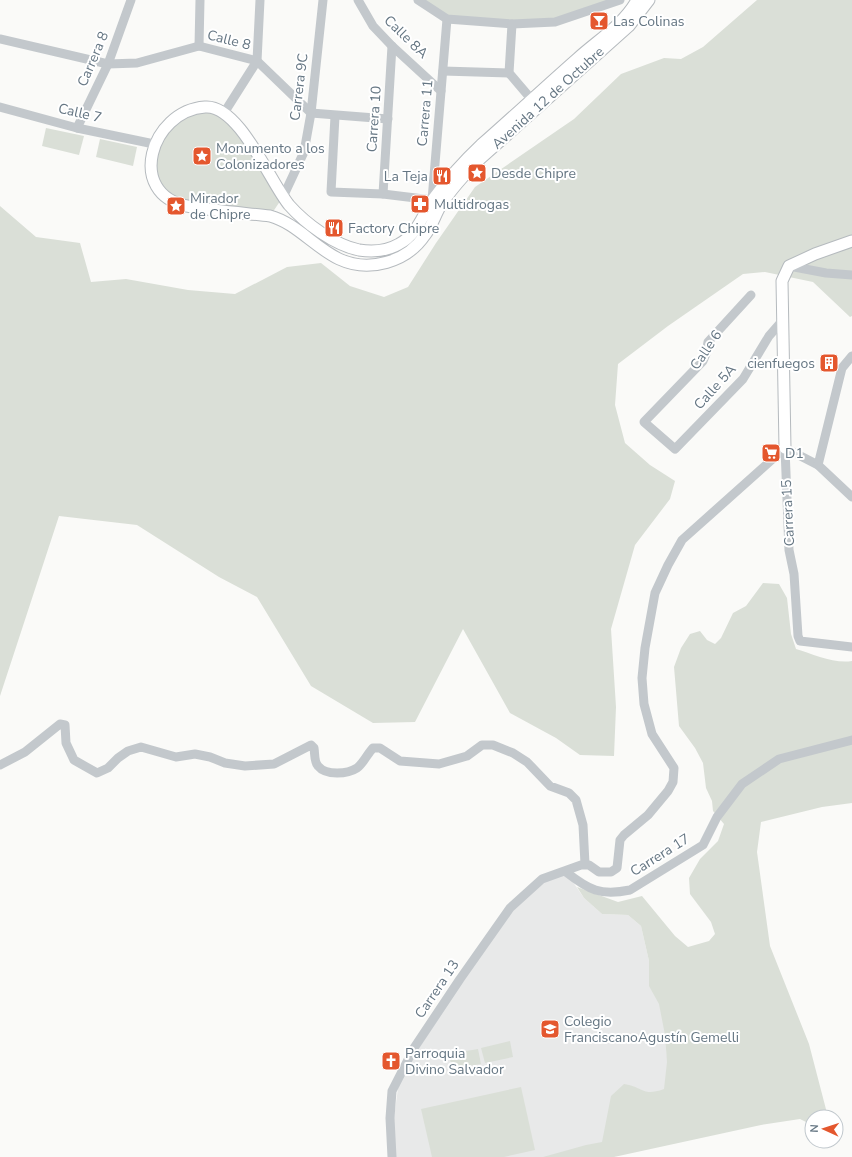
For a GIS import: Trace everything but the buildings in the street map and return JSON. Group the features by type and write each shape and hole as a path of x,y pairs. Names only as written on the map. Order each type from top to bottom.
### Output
{"main road":[{"name":"Avenida 12 de Octubre","path":"637,0 627,15 454,172 437,203 425,235 415,246 399,258 389,262 372,264 351,263 339,259 314,243 283,219 270,216 188,206 168,198 156,185 153,176 152,158 154,144 167,124 188,110 208,106 224,113 240,130 283,197 290,206 317,229 333,240 353,248 370,251 398,245 415,232 437,203 480,159 629,26 649,0"},
{"path":"789,266 815,254 852,242"},
{"name":"Carrera 15","path":"785,448 782,281 789,266"}],"street":[{"name":"Carrera 8","path":"77,128 108,64 131,0"},
{"path":"199,46 200,0"},
{"path":"224,113 257,61 260,0"},
{"name":"Carrera 9C","path":"283,197 304,152 311,113 323,0"},
{"name":"Calle 8A","path":"358,0 373,26 392,46 441,91"},
{"path":"418,0 447,18 512,24 555,22 620,0"},
{"name":"Carrera 11","path":"437,203 441,91 447,18"},
{"path":"512,24 509,73 532,100"},
{"name":"Calle 8","path":"0,39 108,64 137,64 199,46 257,61 311,113"},
{"name":"Carrera 10","path":"382,194 392,46"},
{"path":"443,71 509,73"},
{"name":"Calle 7","path":"0,107 77,128 154,144"},
{"path":"311,113 388,119"},
{"path":"335,116 330,192 382,194 437,203"},
{"path":"789,266 826,273 852,274"},
{"name":"Calle 6","path":"676,448 644,422 703,361 708,342 751,295"},
{"name":"Calle 5A","path":"676,448 743,379 769,336 783,320"},
{"path":"818,465 842,368 852,356"},
{"path":"0,765 25,752 60,724 65,725 66,743 74,760 97,773 108,768 128,751 141,747 176,757 195,754 210,757 225,763 245,766 274,764 311,745 314,748 315,759 318,767 329,773 358,768 372,748 380,748 400,761 439,764 467,756 482,745 493,745 513,752 527,762 550,786 569,793 576,800 583,825 585,864 599,872 611,872 617,868 620,840 648,815 674,782 674,768 652,734 644,704 642,678 645,648 655,593 682,540 785,448 818,465 852,497"},
{"name":"Carrera 15","path":"785,448 789,550 794,574 798,636 800,641 852,647"},
{"name":"Carrera 17","path":"566,872 582,885 593,891 611,893 630,890 702,845 717,817 742,784 779,759 852,740"},
{"name":"Carrera 13","path":"392,1157 390,1118 392,1095 414,1048 510,908 542,879 566,872 585,864"}],"shaded area":[{"path":"418,0 620,0 555,22 447,19"},
{"path":"757,0 852,0 852,316 850,317 813,282 765,272 743,274 668,326 618,364 615,405 625,443 650,465 675,481 670,499 635,545 611,629 616,707 614,756 580,755 556,738 510,713 463,629 415,722 373,723 311,686 257,597 219,577 137,525 59,516 0,696 0,206 36,237 80,243 91,282 126,279 188,290 235,294 287,267 321,263 350,286 384,297 408,287 436,243 475,187 574,119 621,74 664,58 681,59 703,47"},
{"name":"Monumento a los Colonizadores","path":"188,110 224,113 283,197 270,216 176,202 153,176 160,132"},
{"path":"46,128 84,136 79,155 42,146"},
{"path":"100,139 137,147 133,166 96,157"},
{"path":"763,583 779,584 787,598 791,634 796,649 831,660 845,662 852,661 852,803 822,807 761,822 757,852 770,946 809,1044 826,1109 804,1109 804,1121 800,1119 761,1125 614,1157 543,1157 602,1142 611,1096 624,1084 631,1085 647,1092 664,1089 667,1062 665,1035 659,1004 649,986 649,961 641,926 628,915 602,914 584,898 577,887 618,902 642,896 675,936 688,947 709,941 715,934 711,922 690,894 689,878 700,859 718,841 724,824 713,811 712,801 706,788 703,763 695,748 679,726 674,667 681,648 690,634 700,631 707,640 715,644 721,638 733,613 746,606"},
{"name":"Colegio FranciscanoAgustín Gemelli","path":"566,872 584,898 602,914 628,915 641,926 649,961 663,1001 671,1112 614,1157 395,1157 394,1118 398,1088 410,1062 510,908 542,879"},
{"path":"510,1041 513,1057 485,1063 481,1048"},
{"path":"478,1049 481,1064 452,1069 449,1054"},
{"path":"521,1087 535,1150 504,1157 432,1157 421,1109"}],"place":[{"name":"Las Colinas","path":"599,21"},
{"name":"Monumento a los Colonizadores","path":"202,156"},
{"name":"Desde Chipre","path":"477,173"},
{"name":"La Teja","path":"442,176"},
{"name":"Multidrogas","path":"420,204"},
{"name":"Mirador de Chipre","path":"176,206"},
{"name":"Factory Chipre","path":"334,228"},
{"name":"cienfuegos","path":"829,363"},
{"name":"D1","path":"771,453"},
{"name":"Colegio FranciscanoAgustín Gemelli","path":"550,1029"},
{"name":"Parroquia Divino Salvador","path":"391,1061"}]}
